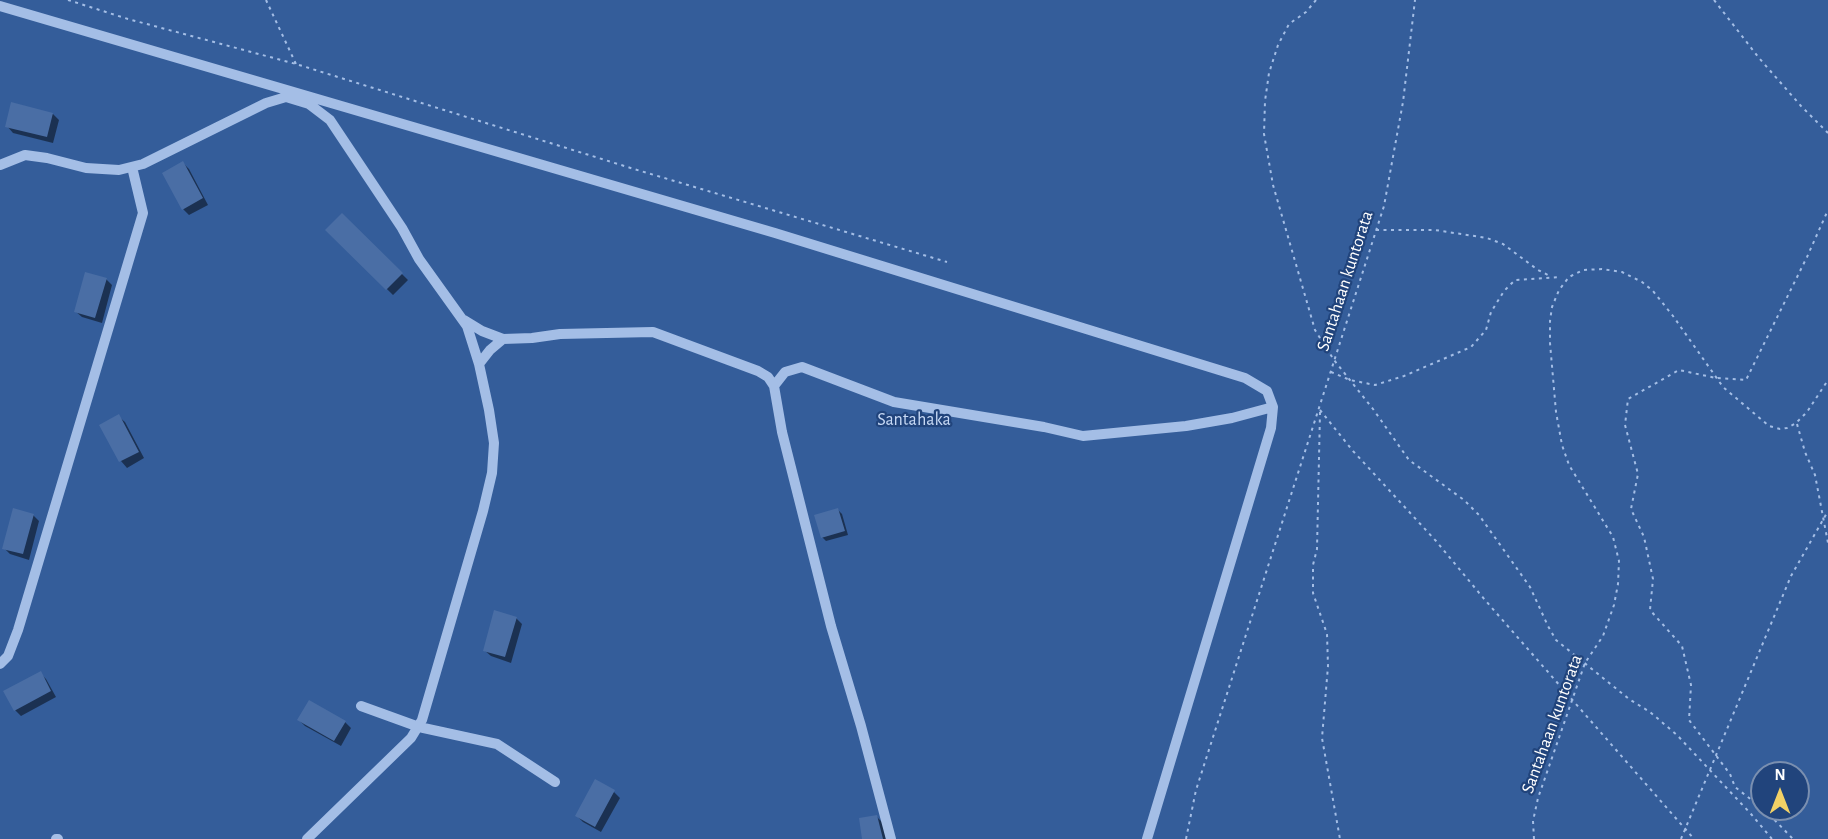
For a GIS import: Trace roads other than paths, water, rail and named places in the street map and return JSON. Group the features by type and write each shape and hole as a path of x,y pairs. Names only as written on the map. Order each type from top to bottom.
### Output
{"lane":[{"path":"0,6 775,233 1245,378 1267,392 1273,408 1271,428 1147,839"},
{"path":"0,165 24,155 86,168 119,170 143,164 266,103 286,97 309,104 330,120 402,228 419,259 467,326 479,364 489,410 494,443 492,473 423,720 411,738 307,839"},
{"path":"0,664 8,656 18,630 143,213 132,167"},
{"path":"461,318 482,332 503,339 560,334 653,332 758,371 768,377 774,386 782,432 831,626 891,839"},
{"path":"479,364 503,339"},
{"path":"774,386 785,372 802,367 894,402 1044,427 1083,436 1186,426 1273,408"},
{"path":"361,706 419,726 497,744 555,782"}],"park label":[{"name":"Santahaka","path":"914,420"}]}
